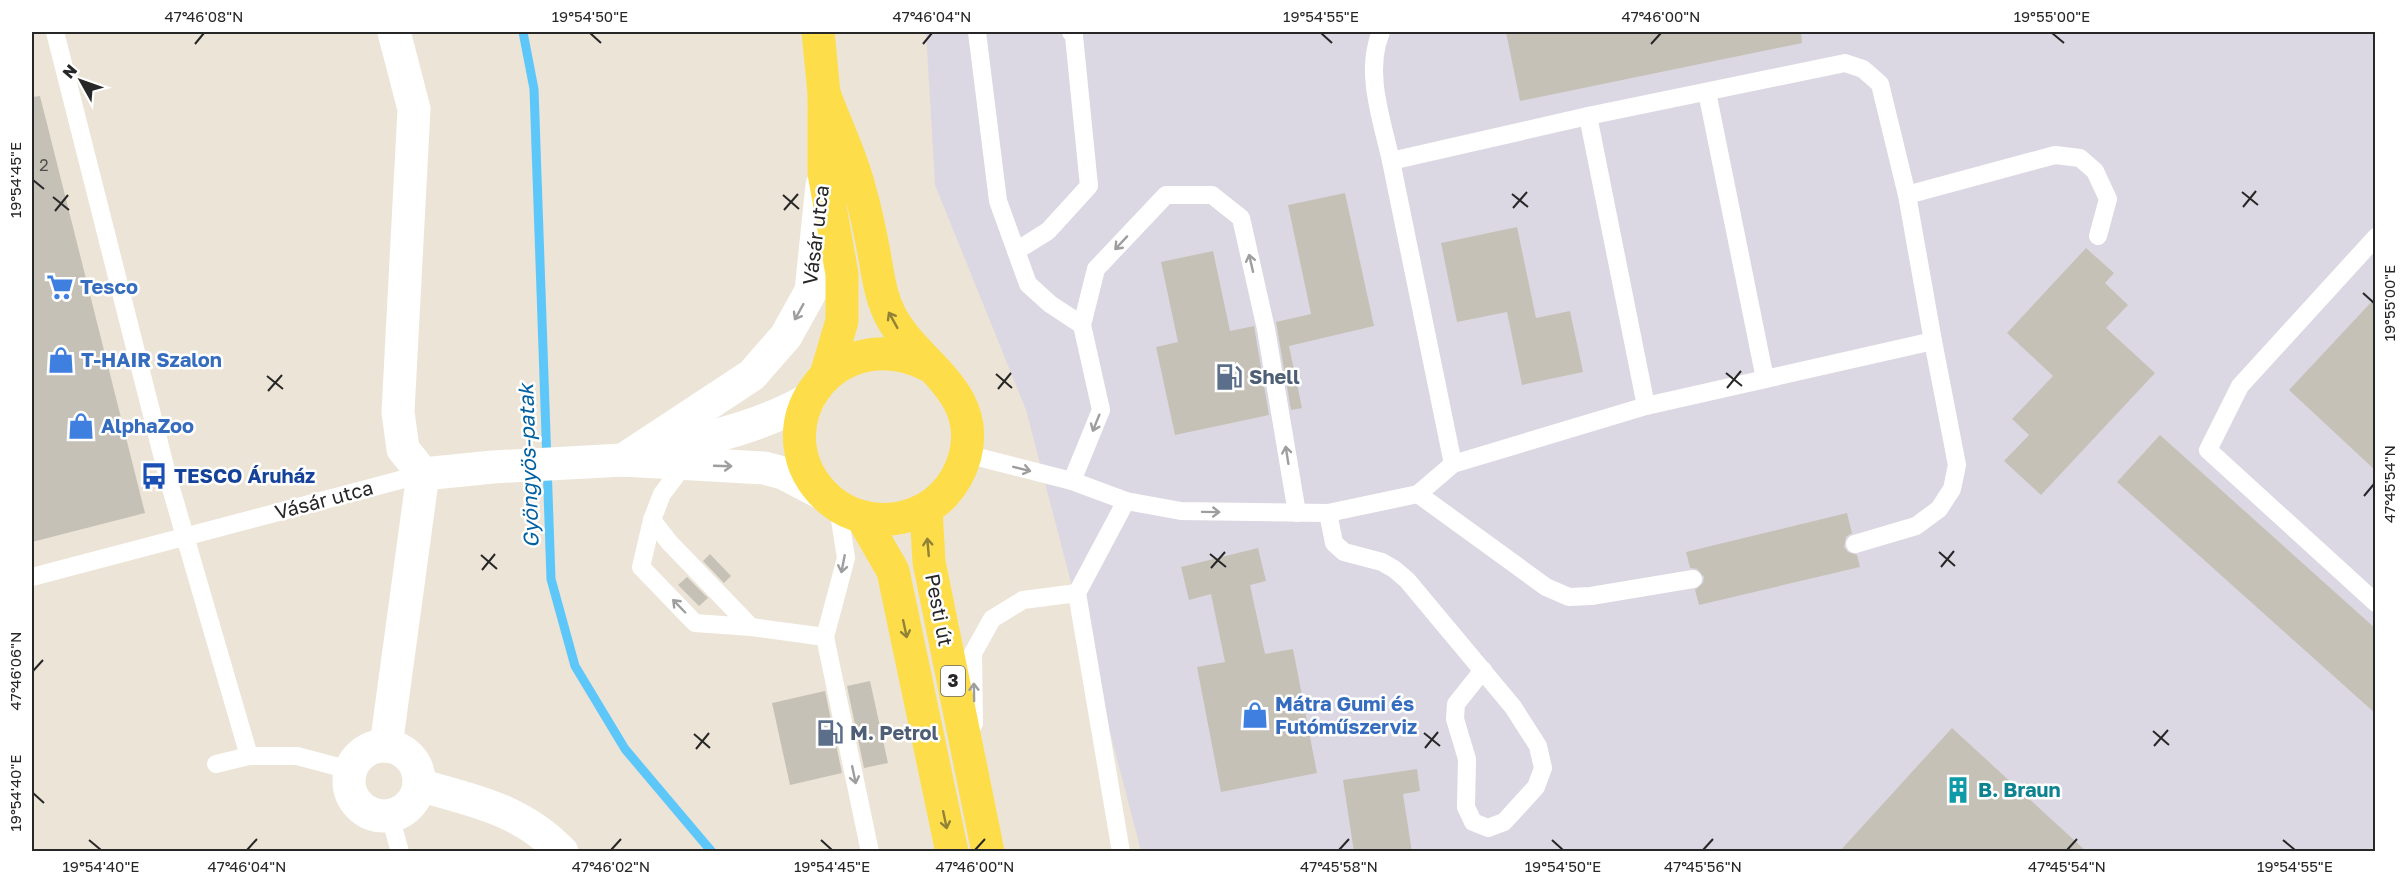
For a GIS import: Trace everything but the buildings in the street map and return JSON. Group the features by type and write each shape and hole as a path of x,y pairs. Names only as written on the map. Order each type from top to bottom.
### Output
{"main road":[{"name":"Pesti út","path":"818,32 824,93 824,173 842,274 842,321 800,428 800,442 811,479 841,506 892,571 952,852"},
{"name":"Pesti út","path":"824,93 859,185 881,294 900,332 954,390 966,420 968,438 966,454 952,486 926,508 894,519 878,520 841,506"},
{"name":"Pesti út","path":"817,387 851,359 882,352 898,354 930,366"},
{"name":"Pesti út","path":"926,508 929,562 988,852"}],"street":[{"path":"386,746 423,474 403,449 398,412 414,109 394,32"},
{"name":"Vásár utca","path":"612,460 752,375 786,336 811,291 824,173"},
{"name":"Vásár utca","path":"612,460 750,426 783,414 817,387"},
{"name":"Vásár utca","path":"423,474 612,460 764,468 783,473 841,506"},
{"path":"386,746 395,747 411,758 416,766 419,785 413,802 399,814 378,816 367,813 357,805 348,782 354,762 368,749 386,746"},
{"path":"419,785 498,807 543,832 562,852"}],"lane":[{"path":"55,32 165,467 249,756"},
{"path":"977,32 998,201 1028,284 1050,304 1082,325"},
{"path":"1016,251 1047,231 1089,186 1074,36 1071,32"},
{"path":"1381,32 1377,41 1374,78 1453,464"},
{"path":"1391,161 1588,116 1845,63 1863,69 1880,84 1907,195 1957,465 1952,489 1939,509 1916,526 1855,544"},
{"path":"1707,93 1765,379"},
{"path":"1588,116 1646,406"},
{"path":"1907,195 2055,155 2080,158 2095,171 2108,198 2098,236"},
{"path":"1072,481 1101,410 1082,325 1096,269 1166,195 1212,195 1241,218 1266,328 1297,513"},
{"path":"2376,237 2240,386 2208,450 2376,603"},
{"path":"966,454 1072,481 1126,501 1182,512 1328,513 1418,494 1453,464 1646,406 1933,341"},
{"path":"684,465 662,494 652,520 641,567 695,623 751,627 825,637"},
{"name":"Vásár utca","path":"32,577 423,474"},
{"path":"1418,494 1546,587 1569,597 1591,596 1693,579"},
{"path":"1121,852 1077,593 1126,501"},
{"path":"841,506 846,558 825,637 870,852"},
{"path":"1328,513 1334,543 1344,552 1382,562 1394,568 1407,580 1483,670 1514,707 1538,746 1543,768 1536,787 1504,822 1488,828 1473,822 1466,807 1467,759 1455,720 1456,704 1483,670"},
{"path":"652,520 669,542 751,627"},
{"path":"975,792 973,653 992,619 1023,600 1077,593"},
{"path":"216,764 249,756 297,756 350,770"},
{"path":"390,816 400,852"}],"shaded area":[{"path":"926,32 2375,32 2375,851 1141,851 1026,410 935,185"}],"waterway":[{"name":"Gyöngyös-patak","path":"523,32 534,89 551,579 575,666 625,749 712,852"}],"place":[{"name":"Tesco","path":"60,287"},
{"name":"T-HAIR Szalon","path":"61,360"},
{"name":"Shell","path":"1229,377"},
{"name":"AlphaZoo","path":"81,426"},
{"name":"TESCO Áruház","path":"154,476"},
{"name":"Mátra Gumi és Futóműszerviz","path":"1255,715"},
{"name":"M. Petrol","path":"830,733"},
{"name":"B. Braun","path":"1958,790"}]}
